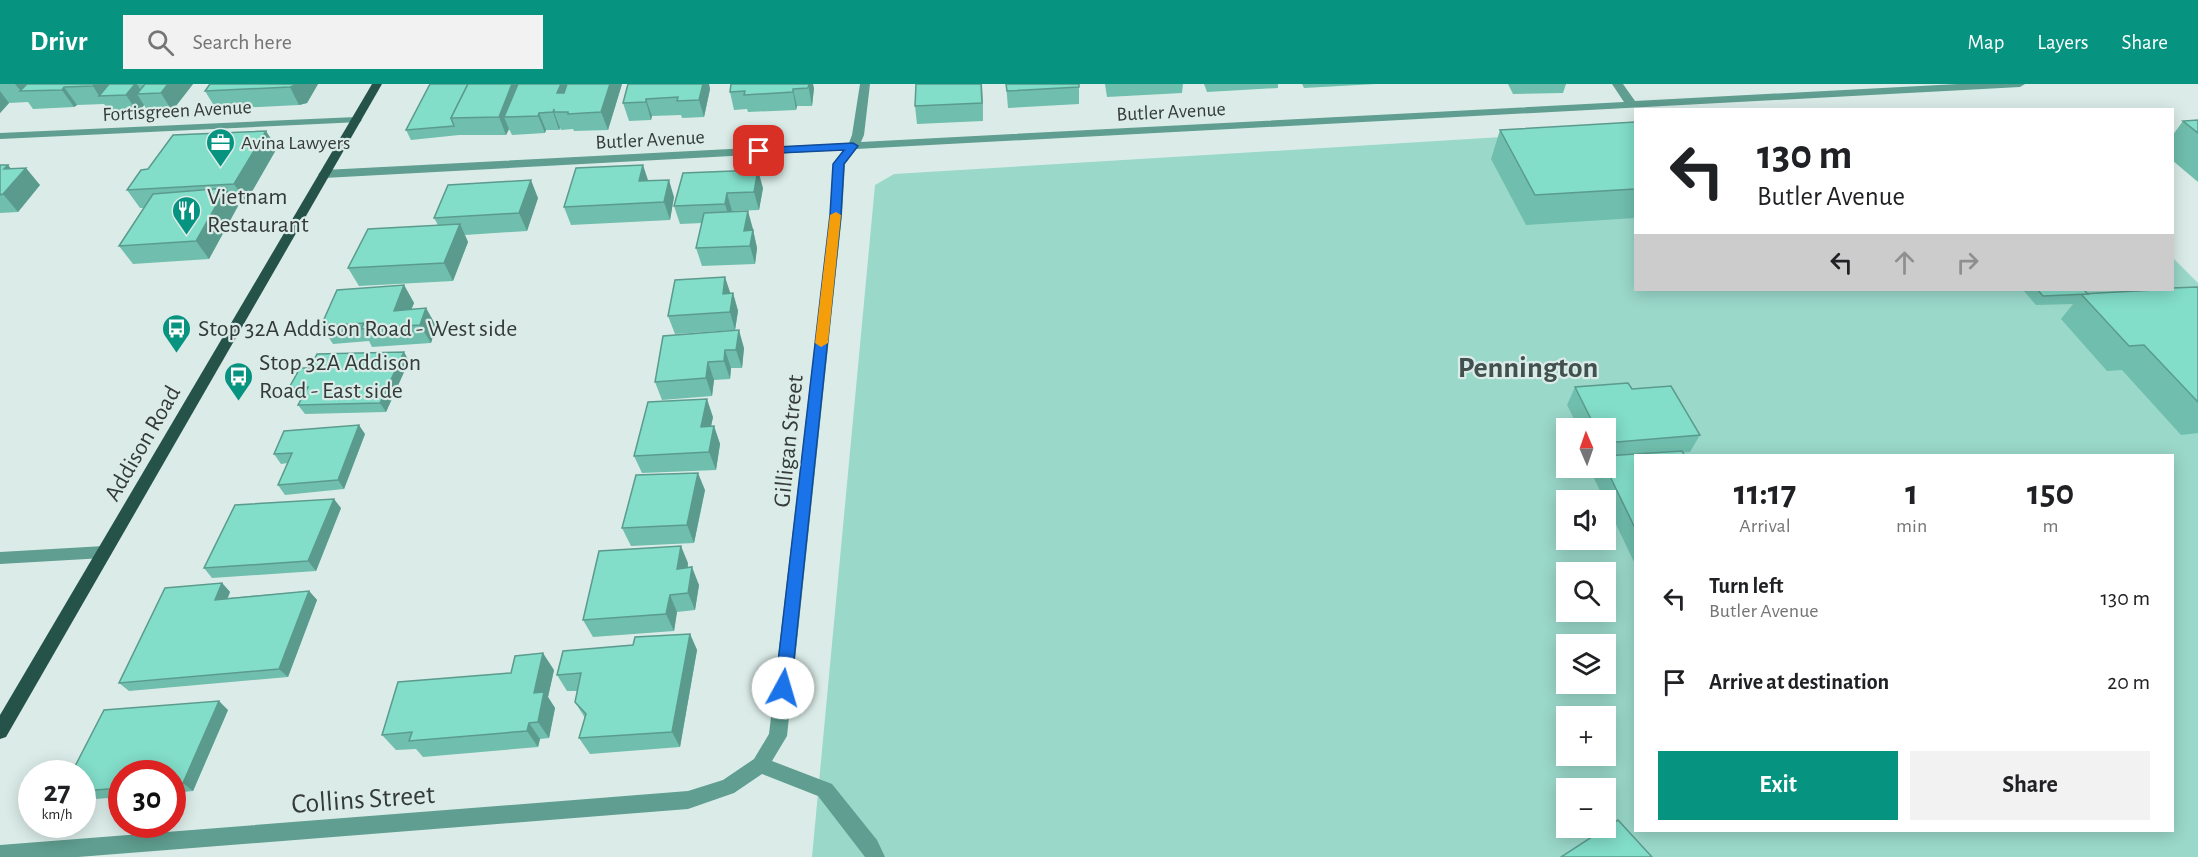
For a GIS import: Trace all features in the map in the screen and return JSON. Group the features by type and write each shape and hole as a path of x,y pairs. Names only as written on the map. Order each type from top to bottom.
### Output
{"main road":[{"name":"Addison Road","path":"0,731 377,84"}],"street":[{"name":"Gilligan Street","path":"728,787 760,765 778,736 836,215 839,164 853,146 858,135 865,84"},
{"path":"1617,84 1632,105"},
{"name":"Butler Avenue","path":"324,174 2020,84"},
{"name":"Fortisgreen Avenue","path":"0,135 356,120"},
{"path":"0,558 104,552"},
{"path":"760,765 825,790 870,846 875,857"},
{"name":"Collins Street","path":"0,854 688,800 728,787"}],"green space":[{"path":"1634,129 1634,291 2174,291 2174,259 2198,283 2198,857 812,857 875,185 894,174"}],"building":[{"path":"27,84 94,84 93,86 64,87 62,90 20,91"},
{"path":"109,84 135,84 126,95 99,96"},
{"path":"145,84 168,84 161,93 137,94"},
{"path":"210,84 298,84 290,87 205,91"},
{"path":"430,84 468,84 451,118 454,126 406,130"},
{"path":"468,84 512,84 499,117 451,118"},
{"path":"518,84 561,84 557,93 564,93 567,84 610,84 601,112 568,114 568,112 554,112 554,109 553,112 539,113 538,116 504,117"},
{"path":"628,84 703,84 699,100 677,101 678,97 623,103"},
{"path":"731,84 809,84 808,88 793,89 793,92 744,95 745,91 730,92"},
{"path":"916,84 981,84 982,103 915,106"},
{"path":"1006,84 1079,84 1079,87 1007,91"},
{"path":"2198,120 2198,133 2183,121"},
{"path":"1634,122 1634,189 1535,195 1500,130"},
{"path":"266,131 234,184 127,190 141,170 148,169 173,135"},
{"path":"0,165 8,165 4,169 26,168 0,195"},
{"path":"643,165 639,181 669,180 664,202 564,207 576,168"},
{"path":"758,170 754,192 727,193 725,204 674,206 683,173"},
{"path":"531,180 519,213 434,218 448,185"},
{"path":"226,188 196,241 119,246 153,194"},
{"path":"748,211 744,231 753,230 750,246 696,248 704,213"},
{"path":"460,224 444,263 348,268 368,229"},
{"path":"725,277 723,294 733,293 730,312 668,316 675,280"},
{"path":"404,285 394,311 426,308 420,325 361,329 364,323 321,326 337,290"},
{"path":"2198,287 2198,402 2144,345 2129,346 2081,294 2174,291 2174,288"},
{"path":"2039,291 2085,291 2088,294 2043,296"},
{"path":"739,330 736,350 725,350 724,361 708,362 706,378 655,382 663,336"},
{"path":"404,352 380,403 298,405 308,387 289,388 300,368 310,368 317,354"},
{"path":"1628,383 1632,389 1671,386 1700,435 1616,442 1616,418 1590,418 1575,387"},
{"path":"707,399 701,427 714,426 709,452 634,456 648,402"},
{"path":"359,425 338,480 278,485 292,453 274,454 284,431"},
{"path":"1682,451 1684,454 1636,454"},
{"path":"1634,454 1634,526 1611,478 1616,478 1616,455"},
{"path":"698,473 687,525 622,528 636,475"},
{"path":"334,499 308,561 204,568 235,505"},
{"path":"681,546 677,569 692,567 688,593 670,595 666,614 583,620 599,551"},
{"path":"222,583 215,600 309,591 279,669 119,683 165,588"},
{"path":"690,634 672,732 579,738 586,714 575,702 581,673 557,675 563,651 633,645 635,637"},
{"path":"543,653 534,693 544,692 538,722 529,723 527,731 409,741 412,732 382,735 398,682 511,673 515,656"},
{"path":"219,701 186,776 186,760 108,760 108,789 96,790 96,760 78,760 104,710"},
{"path":"1618,820 1652,857 1561,857 1590,838 1616,838 1616,821"}],"slow traffic":[{"path":"821,343 836,215"}],"place":[{"name":"Avina Lawyers","path":"220,168"},
{"name":"Vietnam Restaurant","path":"186,236"},
{"name":"Stop 32A Addison Road - West side","path":"177,354"},
{"name":"Stop 32A Addison Road - East side","path":"238,402"}],"district":[{"name":"Pennington","path":"1528,367"}],"route":[{"path":"759,151 853,146 839,164 836,215 783,688"}]}
